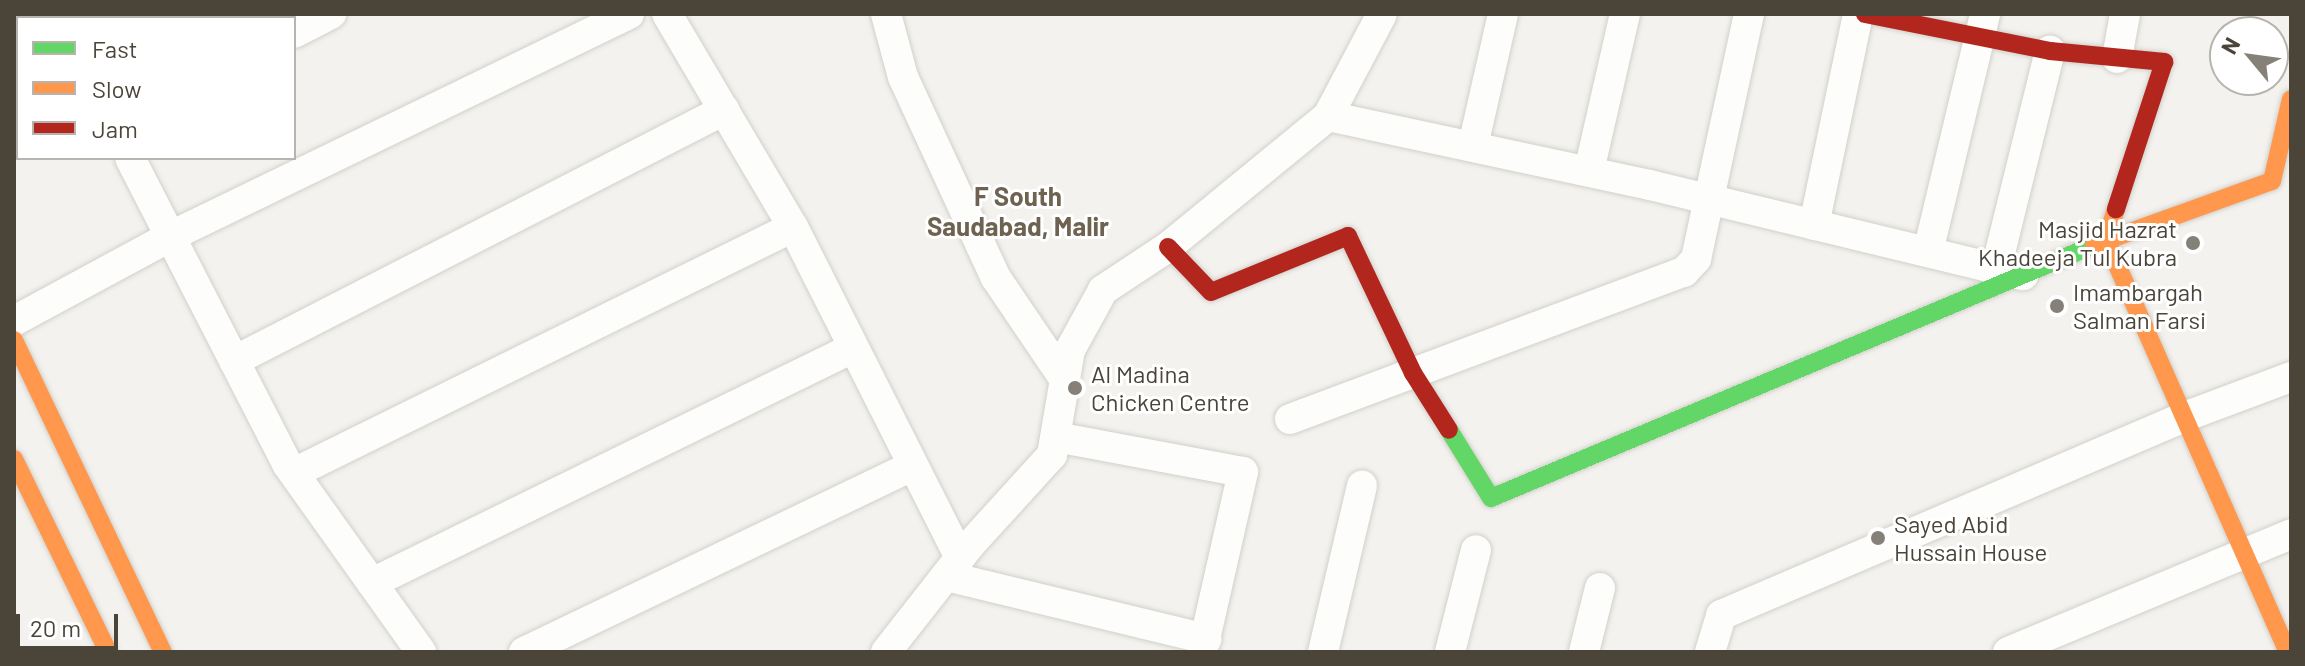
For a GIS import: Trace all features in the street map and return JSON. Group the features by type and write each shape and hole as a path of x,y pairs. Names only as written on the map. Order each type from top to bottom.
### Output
{"street":[{"path":"296,32 331,14"},
{"path":"14,321 171,236 629,14"},
{"path":"667,14 793,227 913,466 953,567"},
{"path":"886,14 903,77 996,278 1065,380"},
{"path":"886,652 953,567 1052,455 1070,350 1103,290 1168,247 1328,116 1382,14"},
{"path":"1473,146 1503,14"},
{"path":"1589,171 1625,14"},
{"path":"1290,419 1684,272 1696,259 1749,14"},
{"path":"1814,225 1858,14"},
{"path":"1865,14 1982,26 2050,51 2164,62 2106,240 2288,652"},
{"path":"2117,58 2125,14"},
{"path":"1928,252 1982,26"},
{"path":"2010,272 2050,51"},
{"path":"1168,247 1211,292 1348,236 1413,373 1491,498 2010,272 2272,181 2291,99"},
{"path":"234,361 724,110"},
{"path":"1328,116 1589,171 2010,272"},
{"path":"131,160 294,473 421,652"},
{"path":"294,473 793,227"},
{"path":"14,340 163,652"},
{"path":"372,583 853,348"},
{"path":"1710,652 1721,615 2184,417 2291,377"},
{"path":"953,567 1204,646 1243,472 1056,437"},
{"path":"524,652 913,466"},
{"path":"17,474 108,652"},
{"path":"1323,652 1362,486"},
{"path":"2008,652 2291,534"},
{"path":"1450,652 1476,550"},
{"path":"1584,652 1600,588"}],"traffic: fast":[{"path":"1449,430 1491,498 2094,245"}],"traffic: slow":[{"path":"2094,245 2272,181 2291,99"},
{"path":"2116,209 2106,240 2288,652"},
{"path":"14,340 163,652"},
{"path":"14,459 108,652"}],"traffic: jam":[{"path":"1865,14 2050,51 2164,62 2116,209"},
{"path":"1168,247 1211,292 1348,236 1413,373 1449,430"}],"place":[{"name":"Masjid Hazrat Khadeeja Tul Kubra","path":"2193,243"},
{"name":"Imambargah Salman Farsi","path":"2057,306"},
{"name":"Al Madina Chicken Centre","path":"1075,388"},
{"name":"Sayed Abid Hussain House","path":"1878,538"}],"district":[{"name":"F South Saudabad, Malir","path":"1018,211"}]}
